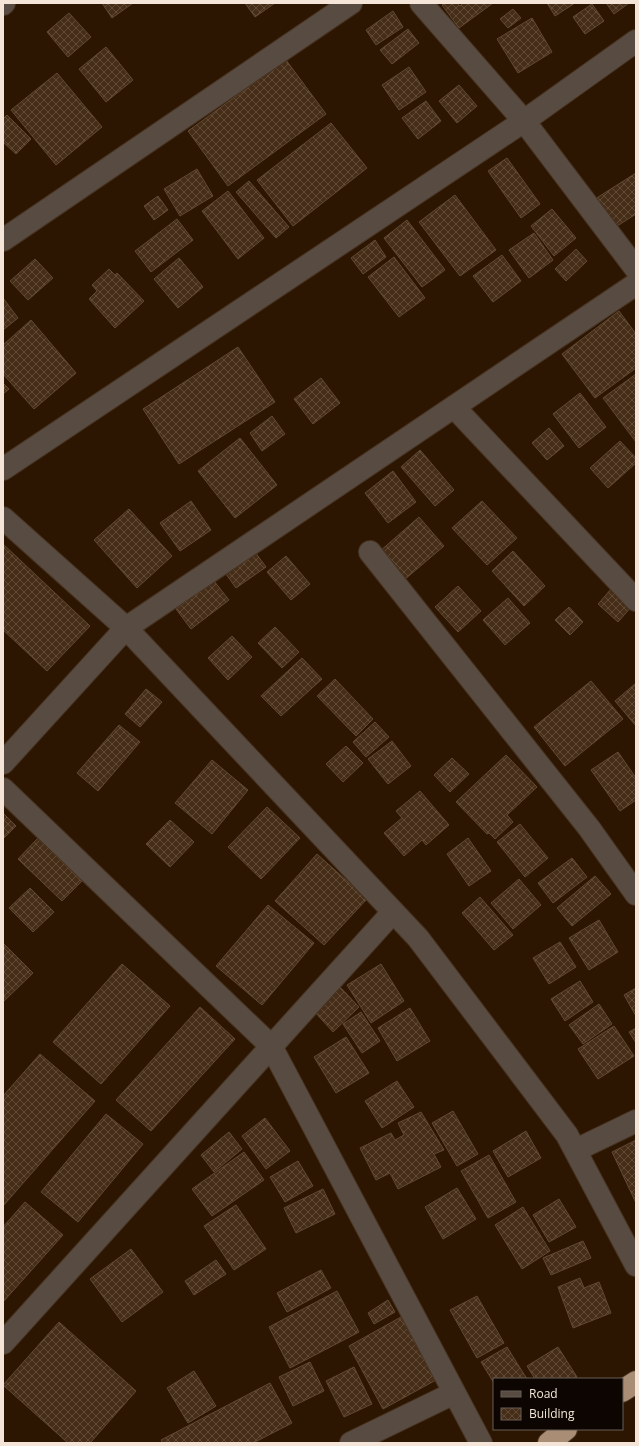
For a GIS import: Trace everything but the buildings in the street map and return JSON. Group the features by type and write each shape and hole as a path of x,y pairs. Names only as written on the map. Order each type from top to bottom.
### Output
{"highway":[{"path":"623,1390 636,1382"},
{"path":"549,1443 565,1430"}],"street":[{"path":"3,240 351,3"},
{"path":"421,3 524,121 636,268"},
{"path":"3,469 524,121 636,40"},
{"path":"3,763 126,628 636,284"},
{"path":"454,407 636,600"},
{"path":"3,518 126,628 418,938 567,1135 636,1265"},
{"path":"370,552 589,828 636,894"},
{"path":"3,789 271,1046 480,1443"},
{"path":"3,1343 393,912"},
{"path":"576,1150 636,1121"},
{"path":"351,1443 454,1393"}]}
